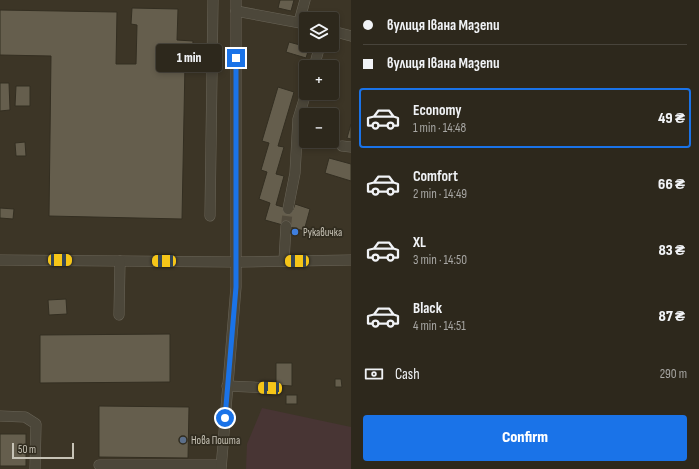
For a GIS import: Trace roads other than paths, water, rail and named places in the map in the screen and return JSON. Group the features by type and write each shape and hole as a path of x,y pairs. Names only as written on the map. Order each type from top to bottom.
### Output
{"street":[{"path":"210,216 213,0"},
{"path":"99,465 221,467 237,262 236,0"},
{"path":"303,12 305,0"},
{"path":"236,11 299,22"},
{"path":"339,33 351,36"},
{"path":"288,209 295,172 298,119 304,100"},
{"path":"284,261 286,226"},
{"path":"0,260 237,262 351,260"},
{"path":"119,315 120,261"},
{"path":"228,386 270,388"},
{"path":"0,416 25,417 32,420 36,424 35,469"}],"tunnel":[{"path":"286,226 288,209"}],"place":[{"name":"Рукавичка","path":"295,232"},
{"name":"Нова Пошта","path":"183,440"}]}
